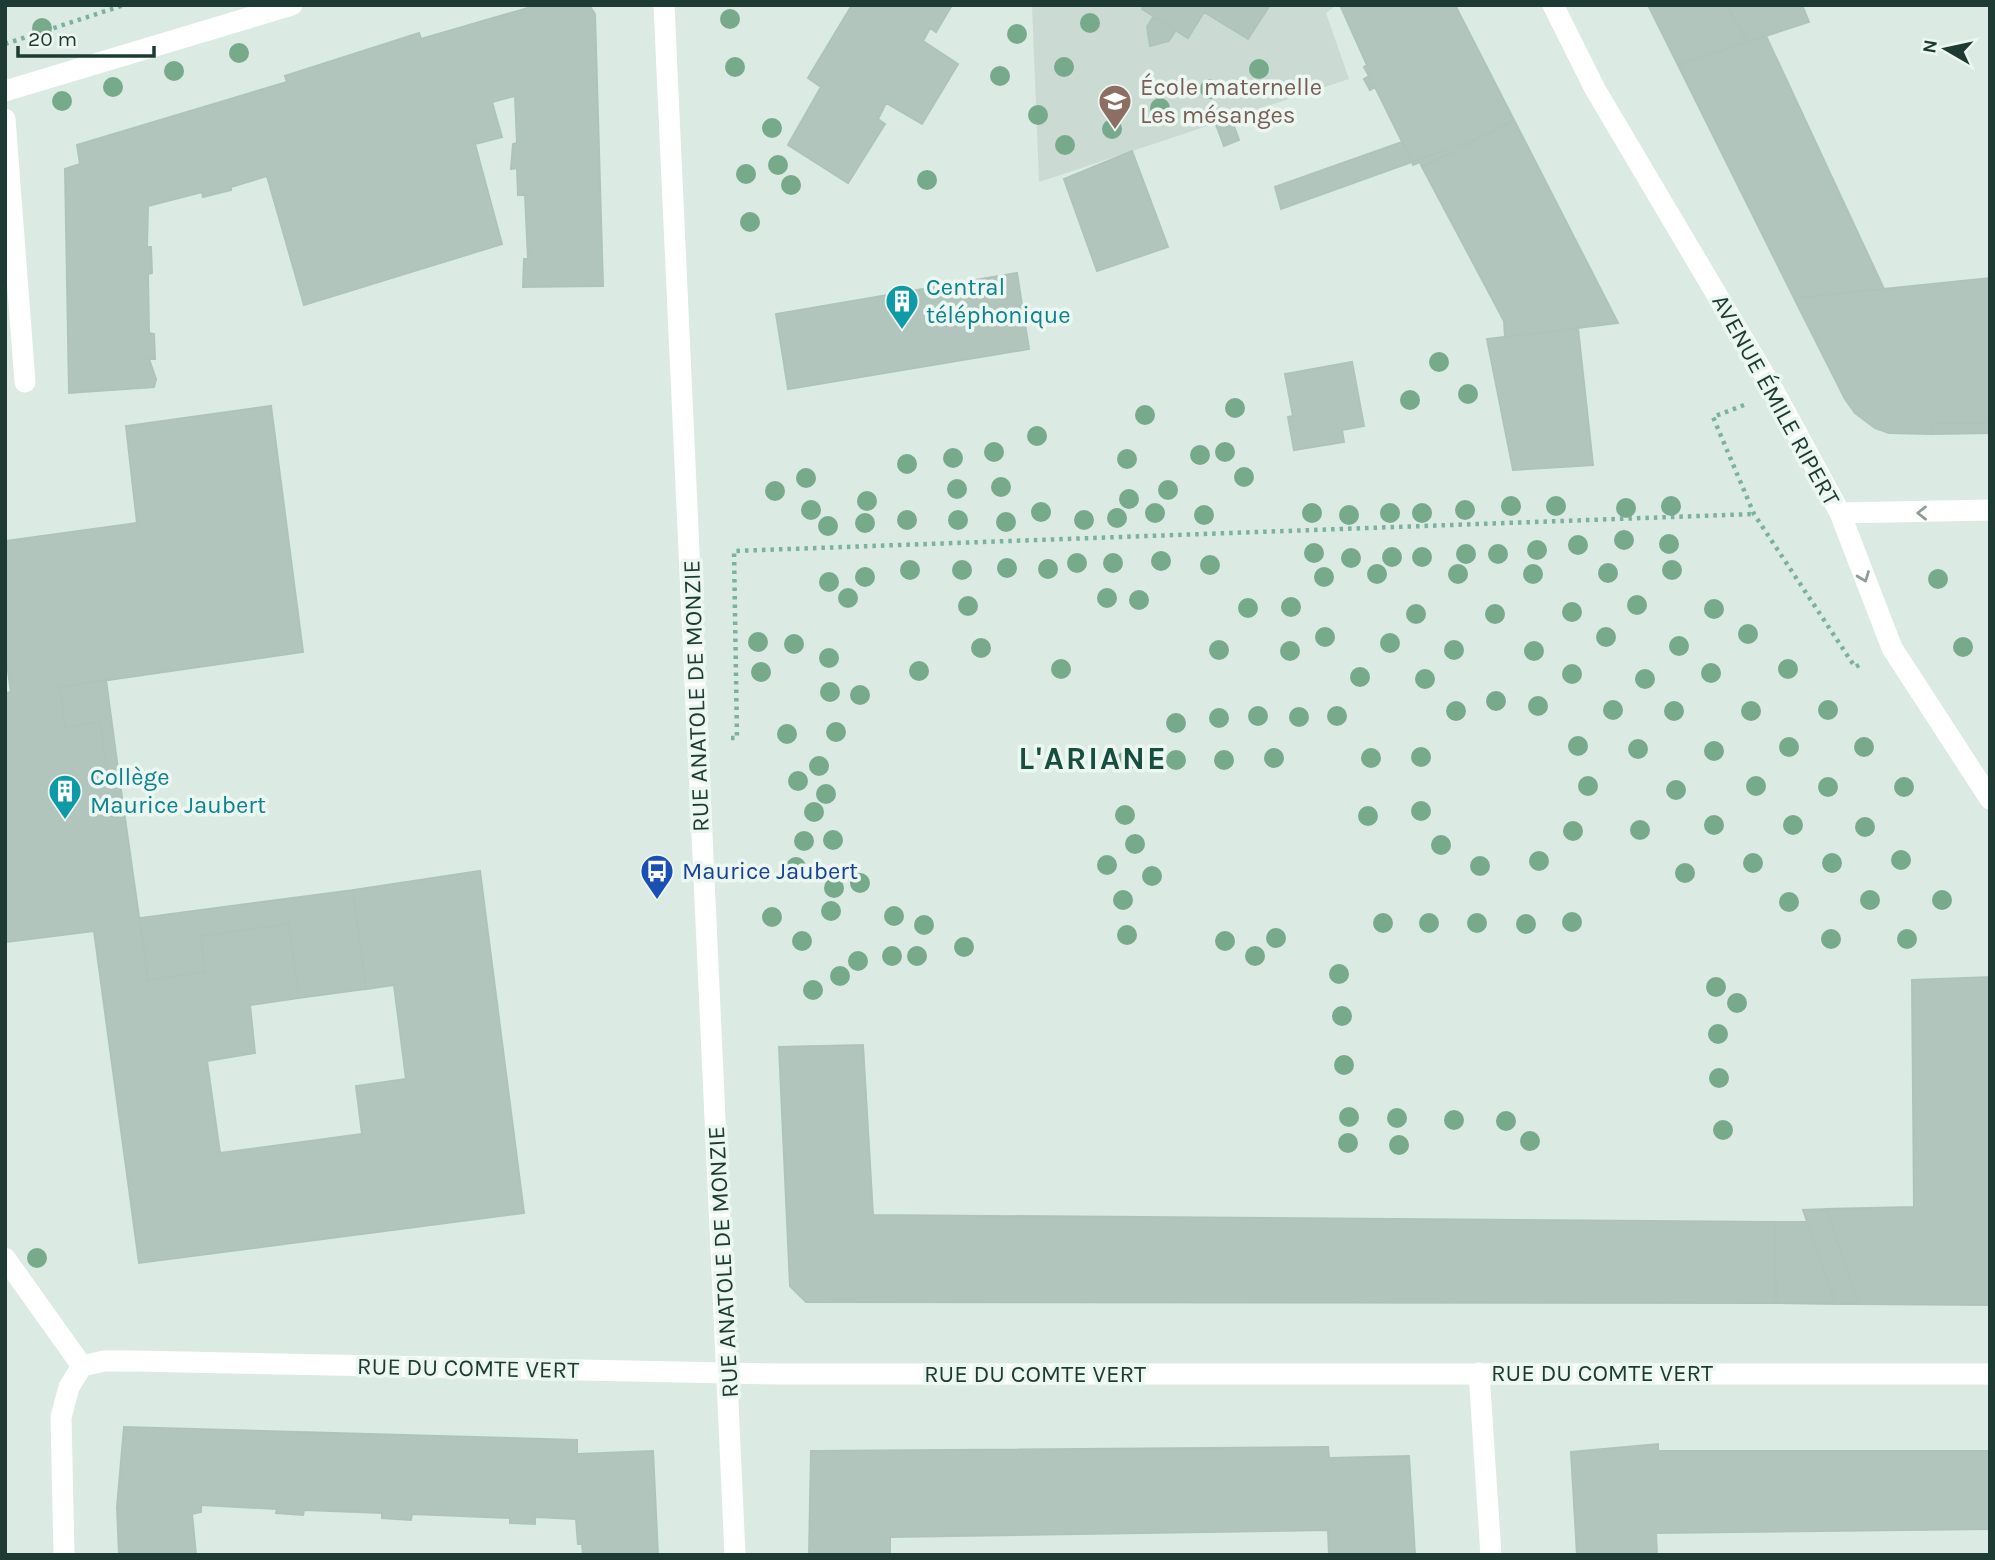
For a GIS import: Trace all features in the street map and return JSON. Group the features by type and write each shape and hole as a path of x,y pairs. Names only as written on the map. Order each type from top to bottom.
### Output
{"street":[{"path":"5,91 292,5"},
{"name":"RUE ANATOLE DE MONZIE","path":"664,5 735,1555"},
{"name":"AVENUE ÉMILE RIPERT","path":"1553,5 1595,89 1775,393 1839,513 1892,648 1990,799"},
{"path":"5,119 25,382"},
{"path":"1839,513 1990,510"},
{"path":"5,1258 82,1366 69,1387 61,1417 64,1555"},
{"name":"RUE DU COMTE VERT","path":"82,1366 104,1362 135,1362 728,1373 1990,1374"},
{"path":"1479,1373 1491,1555"}],"path":[{"path":"5,44 124,5"},
{"path":"1775,393 1713,417 1755,514 1855,667 1892,648"},
{"path":"699,737 737,738 734,551 1755,514"}],"shaded area":[{"name":"École maternelle Les mésanges","path":"1032,5 1337,5 1326,13 1349,79 1039,182"}],"building":[{"path":"538,5 589,5 595,14 603,286 523,287 524,259 528,259 525,195 518,195 517,168 511,169 513,144 517,143 515,96 492,102 502,137 475,144 502,244 304,305 267,176 231,187 231,190 203,197 202,192 148,206 147,247 151,247 152,273 148,274 149,333 154,334 155,359 149,359 156,379 154,387 69,393 65,169 80,164 77,145 287,82 285,76 419,33 421,39"},
{"path":"852,5 952,5 936,32 930,28 923,41 958,64 922,124 886,103 878,119 885,124 848,183 788,145 821,87 808,78"},
{"path":"1144,5 1270,5 1248,39 1204,12 1188,38 1142,9"},
{"path":"1340,5 1455,5 1514,120 1481,137 1412,162 1375,87 1370,90 1364,79 1369,76 1364,67 1367,65"},
{"path":"1648,5 1727,5 1747,42 1678,65"},
{"path":"1727,5 1802,5 1809,22 1747,42"},
{"path":"1153,17 1176,30 1169,41 1150,46 1147,27"},
{"path":"1766,36 1884,289 1794,298 1678,65"},
{"path":"1230,115 1239,140 1224,146 1215,122"},
{"path":"1514,120 1618,323 1505,337 1504,321 1422,167"},
{"path":"1481,137 1422,167 1420,162 1413,165 1412,162"},
{"path":"1402,142 1412,162 1281,209 1275,187"},
{"path":"1132,151 1168,247 1097,271 1064,179"},
{"name":"Central téléphonique","path":"1017,273 1029,349 788,389 776,314"},
{"path":"1990,278 1990,423 1932,424 1932,434 1889,433 1875,428 1855,413 1845,399 1794,298"},
{"path":"1578,328 1593,465 1513,470 1487,339"},
{"path":"1352,362 1364,426 1342,430 1344,442 1294,450 1288,417 1293,416 1285,374"},
{"name":"Collège Maurice Jaubert","path":"271,406 303,652 60,687 65,727 100,722 107,770 118,769 148,980 205,972 201,936 289,924 299,998 250,1005 255,1053 207,1061 220,1153 362,1134 356,1086 406,1079 394,985 366,989 353,890 480,871 524,1213 139,1263 94,931 5,942 5,693 11,692 5,650 5,541 137,523 126,426"},
{"path":"1990,423 1990,433 1932,434 1932,424"},
{"path":"106,680 118,769 107,770 100,722 65,727 60,687"},
{"path":"353,890 366,989 299,998 289,924 201,936 205,972 148,980 140,918"},
{"path":"1990,977 1990,1305 1859,1304 1826,1209 1914,1207 1912,980"},
{"path":"863,1045 873,1215 1775,1222 1776,1303 806,1302 790,1286 779,1047"},
{"path":"1826,1209 1859,1304 1836,1304 1803,1210"},
{"path":"1775,1222 1807,1222 1836,1304 1776,1303"},
{"path":"124,1427 577,1440 577,1454 653,1451 658,1555 583,1555 582,1544 578,1544 576,1519 535,1517 535,1524 510,1523 510,1518 412,1514 411,1520 382,1518 382,1513 304,1510 303,1515 276,1513 277,1509 201,1505 201,1512 192,1514 196,1555 119,1555 117,1507"},
{"path":"1658,1444 1658,1451 1990,1451 1990,1529 1656,1533 1657,1555 1577,1555 1571,1452"},
{"path":"1328,1447 1329,1458 1409,1456 1415,1555 1329,1555 1328,1530 890,1537 890,1555 809,1555 811,1451"}],"place":[{"name":"École maternelle Les mésanges","path":"1115,131"},
{"name":"Central téléphonique","path":"902,331"},
{"name":"Collège Maurice Jaubert","path":"65,821"},
{"name":"Maurice Jaubert","path":"657,901"}],"district":[{"name":"L'ARIANE","path":"1093,758"}]}
